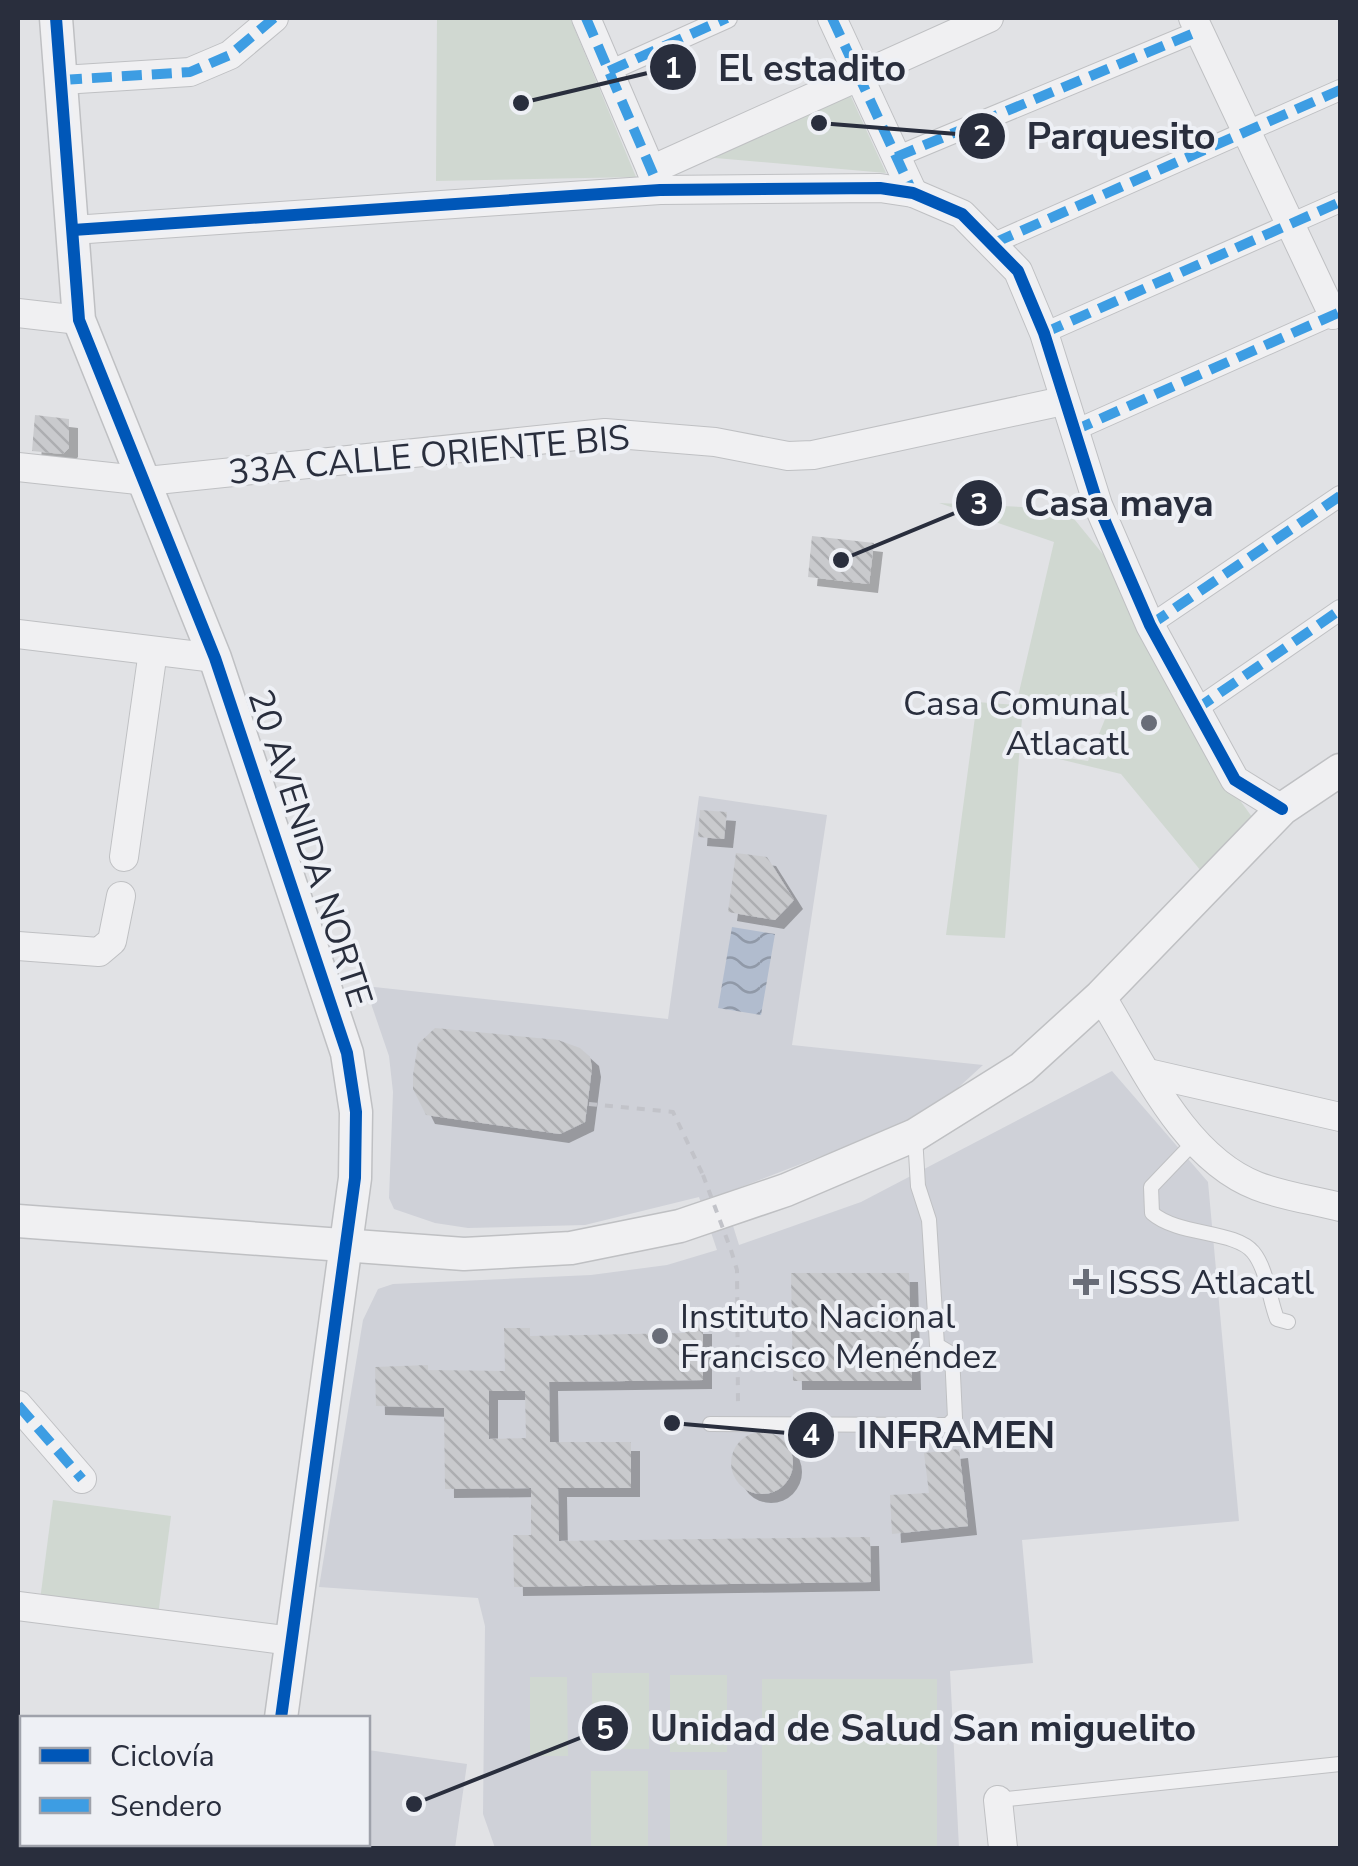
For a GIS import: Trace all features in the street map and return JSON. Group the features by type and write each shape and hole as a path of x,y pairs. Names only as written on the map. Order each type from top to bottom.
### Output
{"street":[{"name":"20 AVENIDA NORTE","path":"56,18 79,320 215,658 347,1053 356,1112 346,1248 281,1716"},
{"path":"62,80 190,72 230,56 274,18"},
{"path":"586,18 656,180"},
{"path":"609,71 727,18"},
{"path":"832,18 913,193"},
{"path":"656,180 859,76 989,18"},
{"path":"896,157 1196,24 1337,314 1074,431"},
{"path":"994,242 1340,90"},
{"path":"74,230 656,180 880,188 913,193 962,214 994,242 1018,272 1044,332 1098,505 1150,625 1195,710 1235,780 1282,810"},
{"path":"1044,332 1340,202"},
{"path":"18,313 79,320"},
{"name":"33A CALLE ORIENTE BIS","path":"18,467 147,481 605,433 715,442 788,456 813,455 1064,401"},
{"path":"1150,625 1340,496"},
{"path":"1195,710 1340,610"},
{"path":"18,634 215,658"},
{"path":"124,856 153,651"},
{"path":"18,1221 464,1254 571,1248 697,1220 786,1190 915,1135 1022,1068 1101,996 1282,810 1340,770"},
{"path":"18,946 74,953 106,948 114,932 120,896"},
{"path":"1101,996 1195,1140 1229,1170 1256,1185 1340,1206"},
{"path":"1148,1072 1340,1117"},
{"path":"18,1405 82,1479"},
{"path":"18,1606 292,1640"},
{"path":"998,1800 1002,1848"}],"lane":[{"path":"710,1424 948,1424 955,1418 952,1354 937,1345 929,1220 918,1186 915,1135"},
{"path":"1195,1140 1152,1187 1152,1213 1164,1224 1246,1245 1262,1267 1277,1319 1288,1322"},
{"path":"998,1800 1340,1764"}],"path":[{"path":"590,1104 673,1112 703,1175 737,1270 738,1424"}],"shaded area":[{"path":"437,18 570,18 636,177 436,181"},
{"path":"847,88 886,173 704,157"},
{"path":"939,503 1066,509 1128,585 1228,784 1255,821 1201,871 1121,774 1034,753 1088,761 1116,692 1023,705 1005,938 946,935 977,702 1016,705 1054,542"},
{"name":"Instituto Nacional Francisco Menéndez","path":"699,796 827,815 792,1045 983,1065 948,1097 902,1125 723,1194 739,1245 861,1202 1112,1071 1208,1182 1239,1521 1022,1540 1033,1663 950,1671 959,1848 495,1848 483,1814 485,1626 478,1598 319,1587 363,1320 378,1289 393,1284 591,1275 667,1265 717,1250 699,1197 585,1225 468,1228 435,1223 394,1209 389,1198 393,1092 389,1056 365,986 668,1019"},
{"path":"53,1500 171,1516 157,1623 39,1608"},
{"path":"592,1673 649,1673 649,1749 592,1749"},
{"path":"670,1675 727,1675 727,1752 670,1752"},
{"path":"530,1677 567,1677 568,1756 530,1756"},
{"path":"762,1679 937,1679 937,1848 762,1848"},
{"path":"370,1750 467,1764 455,1848 306,1848 370,1846"},
{"path":"670,1770 727,1770 727,1847 670,1847"},
{"path":"591,1771 648,1771 648,1847 591,1847"}],"water":[{"path":"732,927 775,934 761,1015 718,1008"}],"building":[{"path":"35,415 69,419 69,448 63,454 32,451"},
{"path":"812,536 874,543 869,584 808,577"},
{"path":"700,810 727,812 724,839 698,837"},
{"path":"736,853 767,857 794,900 775,920 728,912"},
{"path":"435,1028 558,1040 580,1048 590,1057 592,1068 585,1122 560,1134 426,1115 413,1089 413,1075 418,1044"},
{"path":"791,1273 909,1273 912,1381 793,1381"},
{"path":"685,1325 703,1325 703,1380 549,1382 550,1442 631,1442 631,1488 558,1488 559,1541 870,1537 871,1582 514,1587 513,1535 531,1535 531,1488 445,1489 444,1408 376,1406 375,1367 428,1365 428,1370 505,1371 504,1328 530,1328 530,1336 685,1333","holes":["489,1391 525,1391 526,1438 489,1439"]},
{"path":"762,1432 784,1441 793,1463 784,1485 762,1494 740,1485 731,1463 740,1441"},
{"path":"959,1449 968,1526 892,1534 890,1495 929,1493 924,1453"}],"marked path":[{"path":"62,80 190,72 230,55 274,18"},
{"path":"586,18 660,190"},
{"path":"609,71 727,18"},
{"path":"832,18 913,193"},
{"path":"896,157 1199,31"},
{"path":"994,243 1340,90"},
{"path":"1044,333 1340,202"},
{"path":"1073,431 1340,312"},
{"path":"1150,625 1340,496"},
{"path":"1195,710 1340,610"},
{"path":"18,1405 82,1479"}],"cycle path":[{"path":"56,18 79,320 215,658 347,1053 356,1112 355,1178 281,1716"},
{"path":"73,230 660,190 880,188 913,193 962,214 1018,271 1044,333 1098,505 1150,625 1235,780 1282,809"}],"place":[{"name":"El estadito","path":"521,103"},
{"name":"Parquesito","path":"819,123"},
{"name":"Casa maya","path":"841,560"},
{"name":"Casa Comunal Atlacatl","path":"1149,723"},
{"name":"ISSS Atlacatl","path":"1086,1282"},
{"name":"Instituto Nacional Francisco Menéndez","path":"660,1336"},
{"name":"INFRAMEN","path":"672,1423"},
{"name":"Unidad de Salud San miguelito","path":"414,1804"}]}
